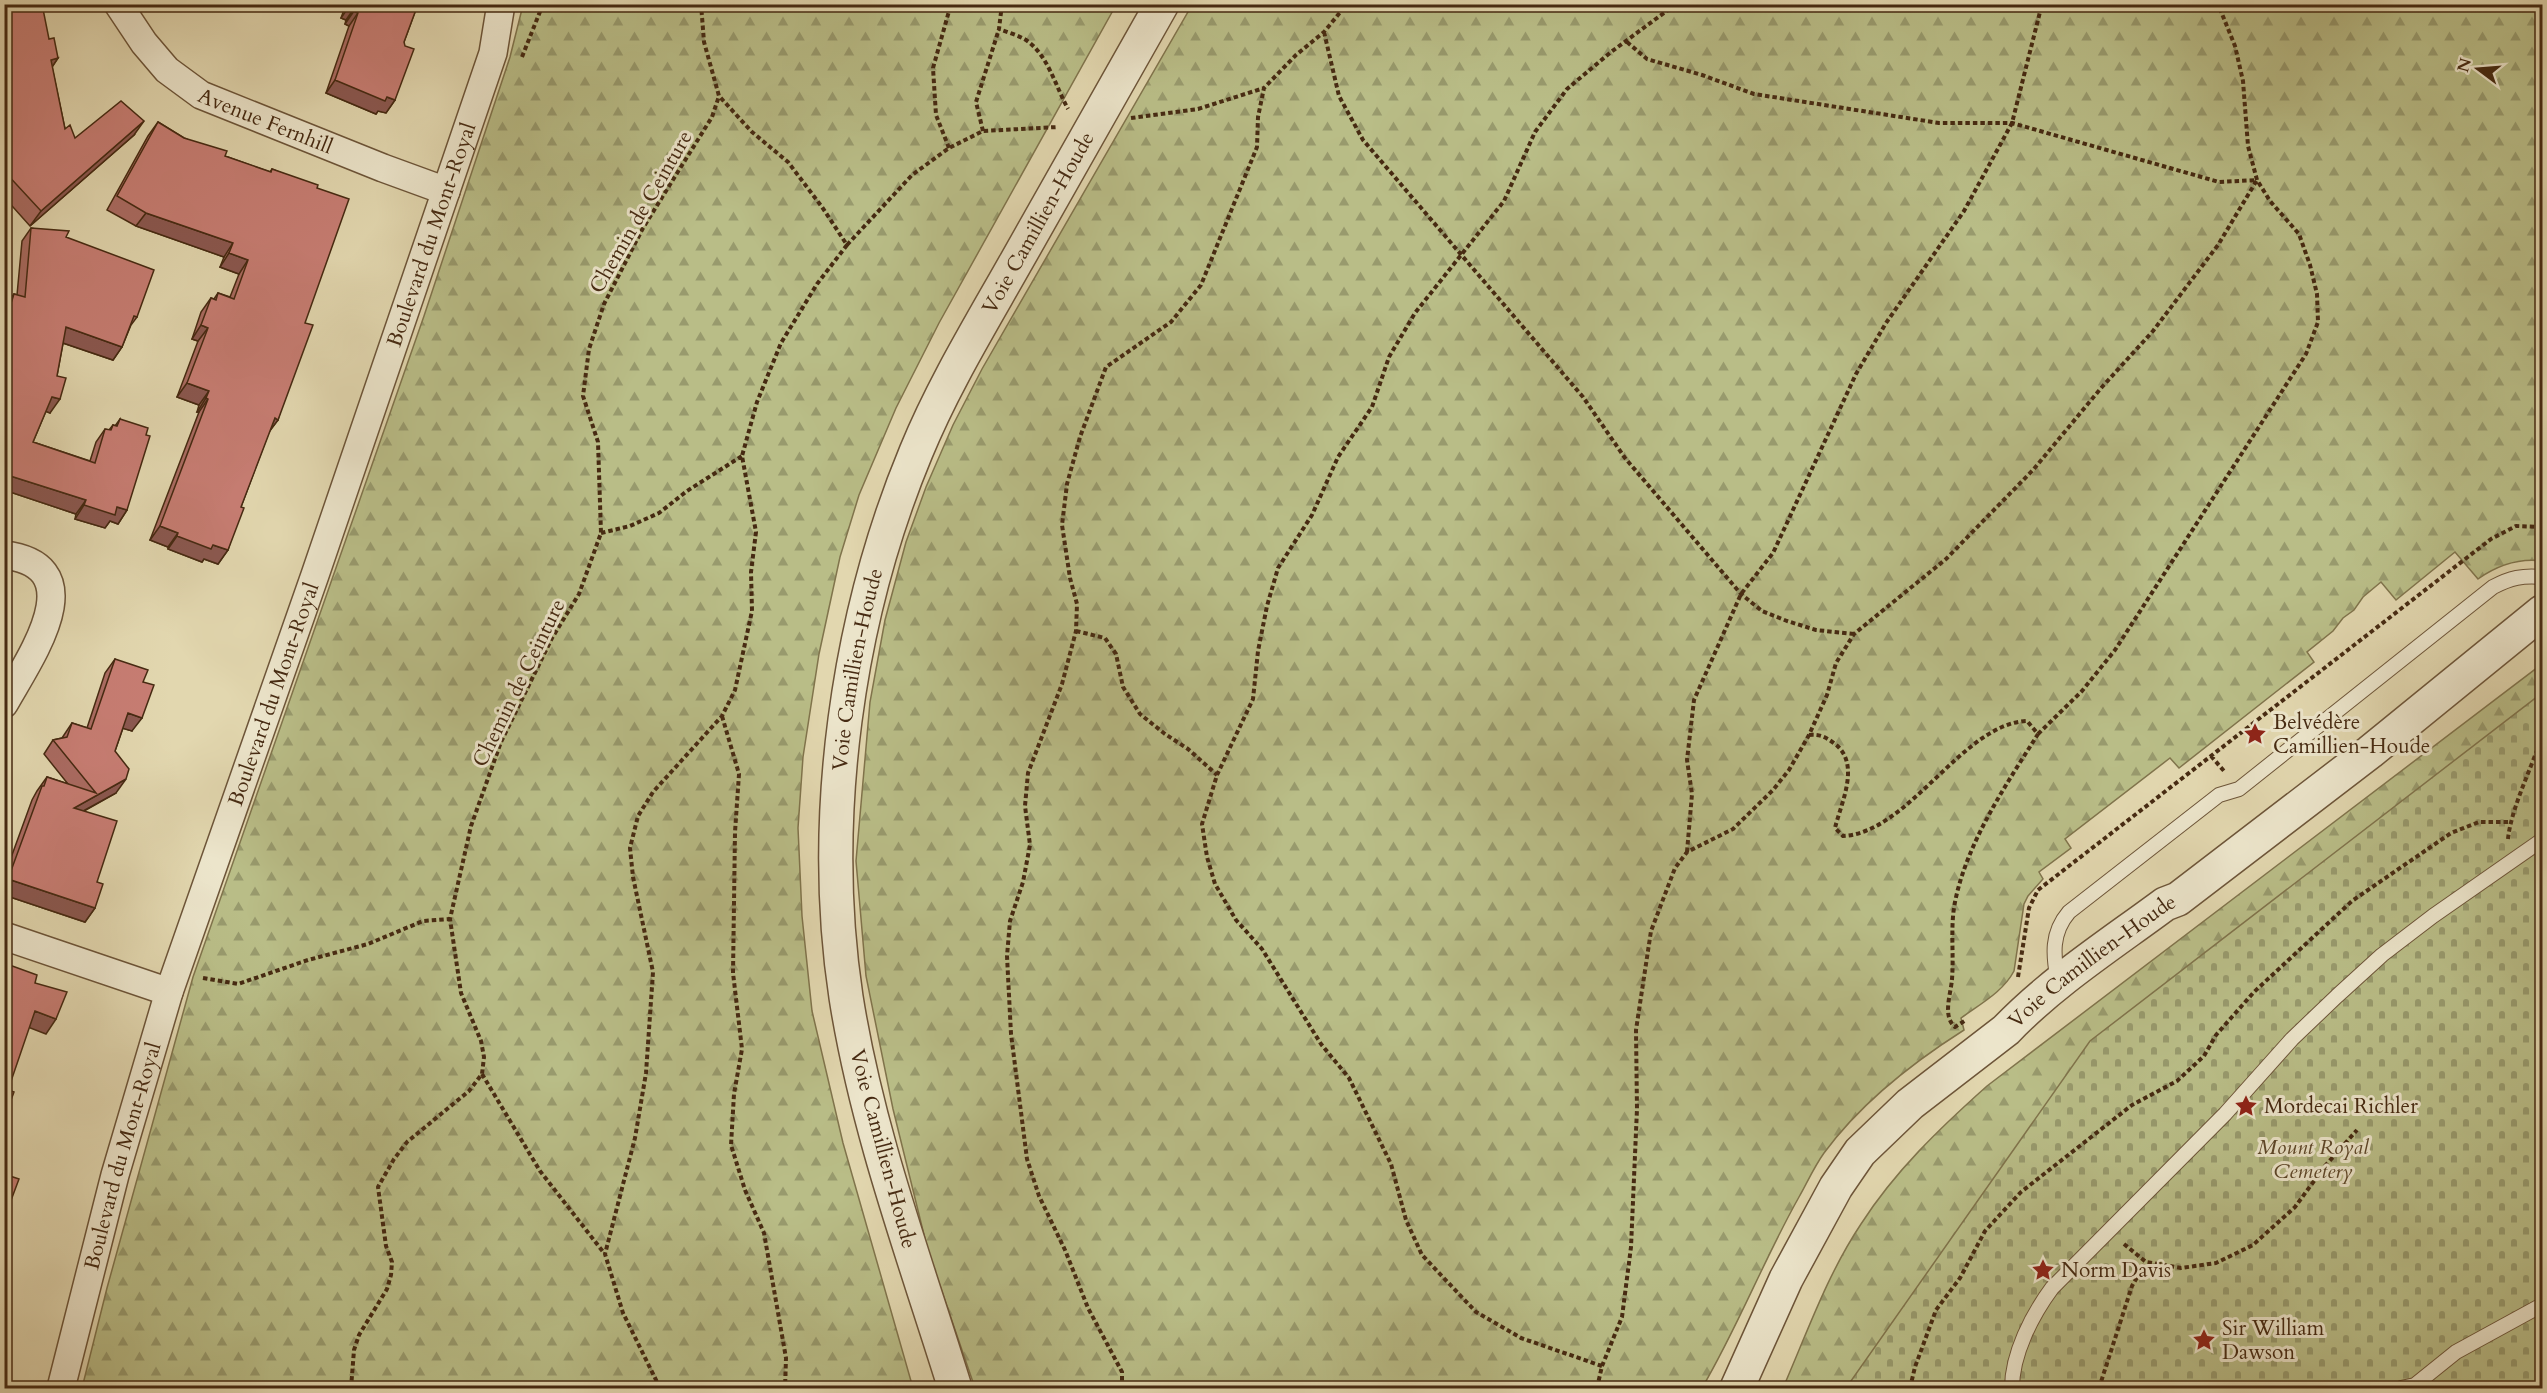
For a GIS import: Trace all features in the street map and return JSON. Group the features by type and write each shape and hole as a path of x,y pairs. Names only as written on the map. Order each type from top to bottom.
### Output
{"street":[{"name":"Avenue Fernhill","path":"118,4 144,43 168,70 201,95 446,191"},
{"name":"Boulevard du Mont-Royal","path":"61,1389 116,1175 169,992 315,575 493,53 501,4"},
{"name":"Voie Camillien-Houde","path":"955,1389 915,1270 860,1071 852,1032 843,973 836,881 843,742 859,639 870,591 915,455 930,420 1086,124 1145,4"},
{"name":"Voie Camillien-Houde","path":"939,1389 854,1106 839,1036 828,961 823,889 823,842 829,756 841,661 868,546 898,460 921,408 961,331 1161,4"},
{"path":"4,555 20,557 42,568 51,583 51,603 47,622 4,704"},
{"name":"Voie Camillien-Houde","path":"1737,1389 1786,1279 1836,1187 1860,1152 1910,1104 2006,1030 2020,1015 2058,984 2165,904 2178,899 2361,759 2464,678 2542,612"},
{"name":"Voie Camillien-Houde","path":"1753,1389 1786,1312 1825,1236 1850,1192 1895,1135 2542,636"},
{"path":"4,936 169,992"}],"lane":[{"path":"2058,984 2053,956 2055,940 2062,921 2069,912 2219,795 2239,789 2493,587 2510,578 2542,577"},
{"path":"2012,1389 2012,1380 2019,1355 2041,1304 2052,1288 2225,1114 2292,1039 2390,949 2542,840"},
{"path":"2400,1389 2417,1387 2456,1352 2542,1305"}],"path":[{"path":"701,4 704,42 719,96 752,132 788,162 847,245"},
{"path":"949,148 936,115 933,68 951,4"},
{"path":"983,131 976,102 999,29 1002,4"},
{"path":"604,1254 635,1138 646,1073 653,972 633,878 630,848 638,816 653,792 722,716 735,690 752,611 752,572 756,532 742,456 757,402 781,343 817,284 847,245 912,175 949,148 983,131 1086,124 1198,109 1264,88 1296,55 1324,32 1347,4"},
{"path":"1602,1366 1521,1338 1476,1312 1422,1255 1406,1220 1391,1164 1349,1078 1321,1044 1262,949 1236,920 1215,884 1207,857 1202,825 1217,776 1253,699 1258,651 1278,568 1312,515 1338,457 1372,407 1389,357 1415,313 1504,201 1535,132 1567,89 1676,4"},
{"path":"1687,852 1692,794 1687,760 1694,700 1741,594 1773,553 1856,374 1886,323 1964,211 2012,123 2042,4"},
{"path":"1973,1014 1955,1027 1948,1016 1953,978 1952,939 1955,902 1970,853 2038,734 2082,691 2115,650 2306,354 2318,322 2317,294 2299,234 2270,201 2257,180 2248,146 2243,81 2235,46 2218,4"},
{"path":"999,29 1029,42 1049,68 1057,90 1086,124"},
{"path":"1324,32 1339,96 1363,140 1583,397 1625,458 1741,594 1762,611 1787,621 1816,630 1854,634"},
{"path":"1627,42 1647,59 1702,75 1754,94 1939,123 2012,123 2219,182 2257,180"},
{"path":"1122,1389 1122,1372 1088,1308 1065,1250 1039,1196 1030,1168 1011,1034 1007,956 1010,921 1023,882 1030,845 1024,806 1028,773 1062,684 1076,632 1077,604 1065,552 1062,525 1067,484 1097,387 1106,367 1171,322 1201,285 1257,147 1258,117 1264,88"},
{"name":"Chemin de Ceinture","path":"482,1074 484,1057 481,1041 461,993 450,919 471,826 501,742 552,638 579,594 601,533 598,442 583,396 589,349 604,304 643,228 712,117 719,96"},
{"path":"1597,1389 1602,1366 1622,1317 1631,1246 1637,1109 1636,1030 1651,931 1675,868 1687,852 1733,829 1773,790 1789,770 1809,735 1827,695 1836,663 1854,634 1946,559 2033,470 2102,387 2153,331 2218,245 2257,180"},
{"path":"601,533 630,526 658,513 687,491 742,456"},
{"path":"2014,981 2021,967 2032,899 2038,890 2491,539 2516,526 2542,527"},
{"path":"1076,632 1105,638 1116,654 1123,687 1140,714 1188,749 1217,776"},
{"path":"722,716 739,774 735,832 733,973 742,1049 734,1094 731,1145 745,1190 764,1233 786,1358 785,1389"},
{"path":"1809,735 1819,734 1840,747 1848,765 1846,788 1835,828 1843,836 1867,830 1890,818 1982,739 2006,726 2014,722 2027,721 2038,734"},
{"path":"2506,864 2512,822 2542,742"},
{"path":"2211,756 2224,771"},
{"path":"1910,1389 1915,1367 1936,1310 1960,1278 1985,1231 2021,1192 2132,1105 2177,1081 2204,1056 2216,1035 2254,992 2352,901 2451,833 2479,822 2512,822"},
{"path":"2052,879 2056,884"},
{"path":"193,977 238,984 308,960 368,944 423,921 450,919"},
{"path":"351,1389 354,1350 359,1335 387,1289 392,1262 386,1246 378,1187 407,1142 469,1091 482,1074 540,1172 604,1254 623,1313 660,1389"},
{"path":"2109,1232 2146,1262 2181,1268 2216,1263 2253,1245 2295,1207 2325,1166 2357,1130"},
{"path":"2099,1389 2132,1286 2146,1262"}],"green space":[{"path":"523,5 1116,5 939,323 896,408 859,495 840,557 819,654 803,757 798,828 802,916 812,1011 843,1143 913,1388 82,1388 107,1288 193,977 424,316 510,57"},
{"path":"1192,5 2542,5 2542,561 2508,564 2478,579 2455,552 2396,600 2381,582 2363,597 2354,610 2343,618 2333,631 2307,652 2314,662 2179,768 2170,758 2065,839 2071,848 2039,872 2043,879 2024,904 2014,971 1991,997 1961,1018 1964,1030 1906,1070 1870,1101 1824,1153 1786,1221 1702,1388 975,1388 928,1251 893,1109 866,976 856,861 870,702 885,620 906,542 926,487 953,425 982,369"},
{"path":"2542,664 2542,825 1921,1388 1783,1388 1809,1325 1849,1243 1888,1186 1952,1118 1987,1086"},
{"name":"Mount Royal Cemetery","path":"2542,693 2542,1388 1846,1388 2090,1041"}],"building":[{"path":"4,4 42,4 49,39 54,38 58,58 51,60 65,129 70,125 75,138 121,101 144,121 41,211 4,171"},
{"path":"351,4 418,4 404,42 405,46 414,49 395,100 387,97 385,101 335,80 358,13 354,11 355,7"},
{"path":"158,122 184,138 227,151 225,156 271,172 272,169 349,199 305,323 313,325 278,420 275,418 241,507 244,508 228,550 213,545 211,549 177,536 178,533 160,526 208,399 206,398 209,391 187,383 208,328 201,325 211,298 216,300 218,293 234,299 248,260 229,253 233,243 146,213 117,196"},
{"path":"31,228 69,231 66,237 154,270 137,317 134,316 122,347 66,327 57,376 66,378 60,399 52,397 33,442 95,463 105,429 111,430 113,425 117,426 120,419 148,428 146,435 150,436 127,510 117,507 115,515 84,505 86,500 4,474 4,325 14,294 25,297"},
{"path":"115,659 148,670 143,682 154,685 142,718 128,713 115,751 129,769 126,779 74,808 117,821 97,882 103,884 95,908 8,879 47,777 96,793 53,740 67,737 72,723 91,729"},
{"path":"4,963 37,975 35,983 67,992 56,1019 35,1011 8,1090 14,1092 4,1119"},
{"path":"4,1174 19,1179 7,1211 4,1210"}],"place":[{"name":"Belvédère Camillien-Houde","path":"2255,734"},
{"name":"Mordecai Richler","path":"2246,1106"},
{"name":"Norm Davis","path":"2043,1270"},
{"name":"Sir William Dawson","path":"2204,1340"}]}
